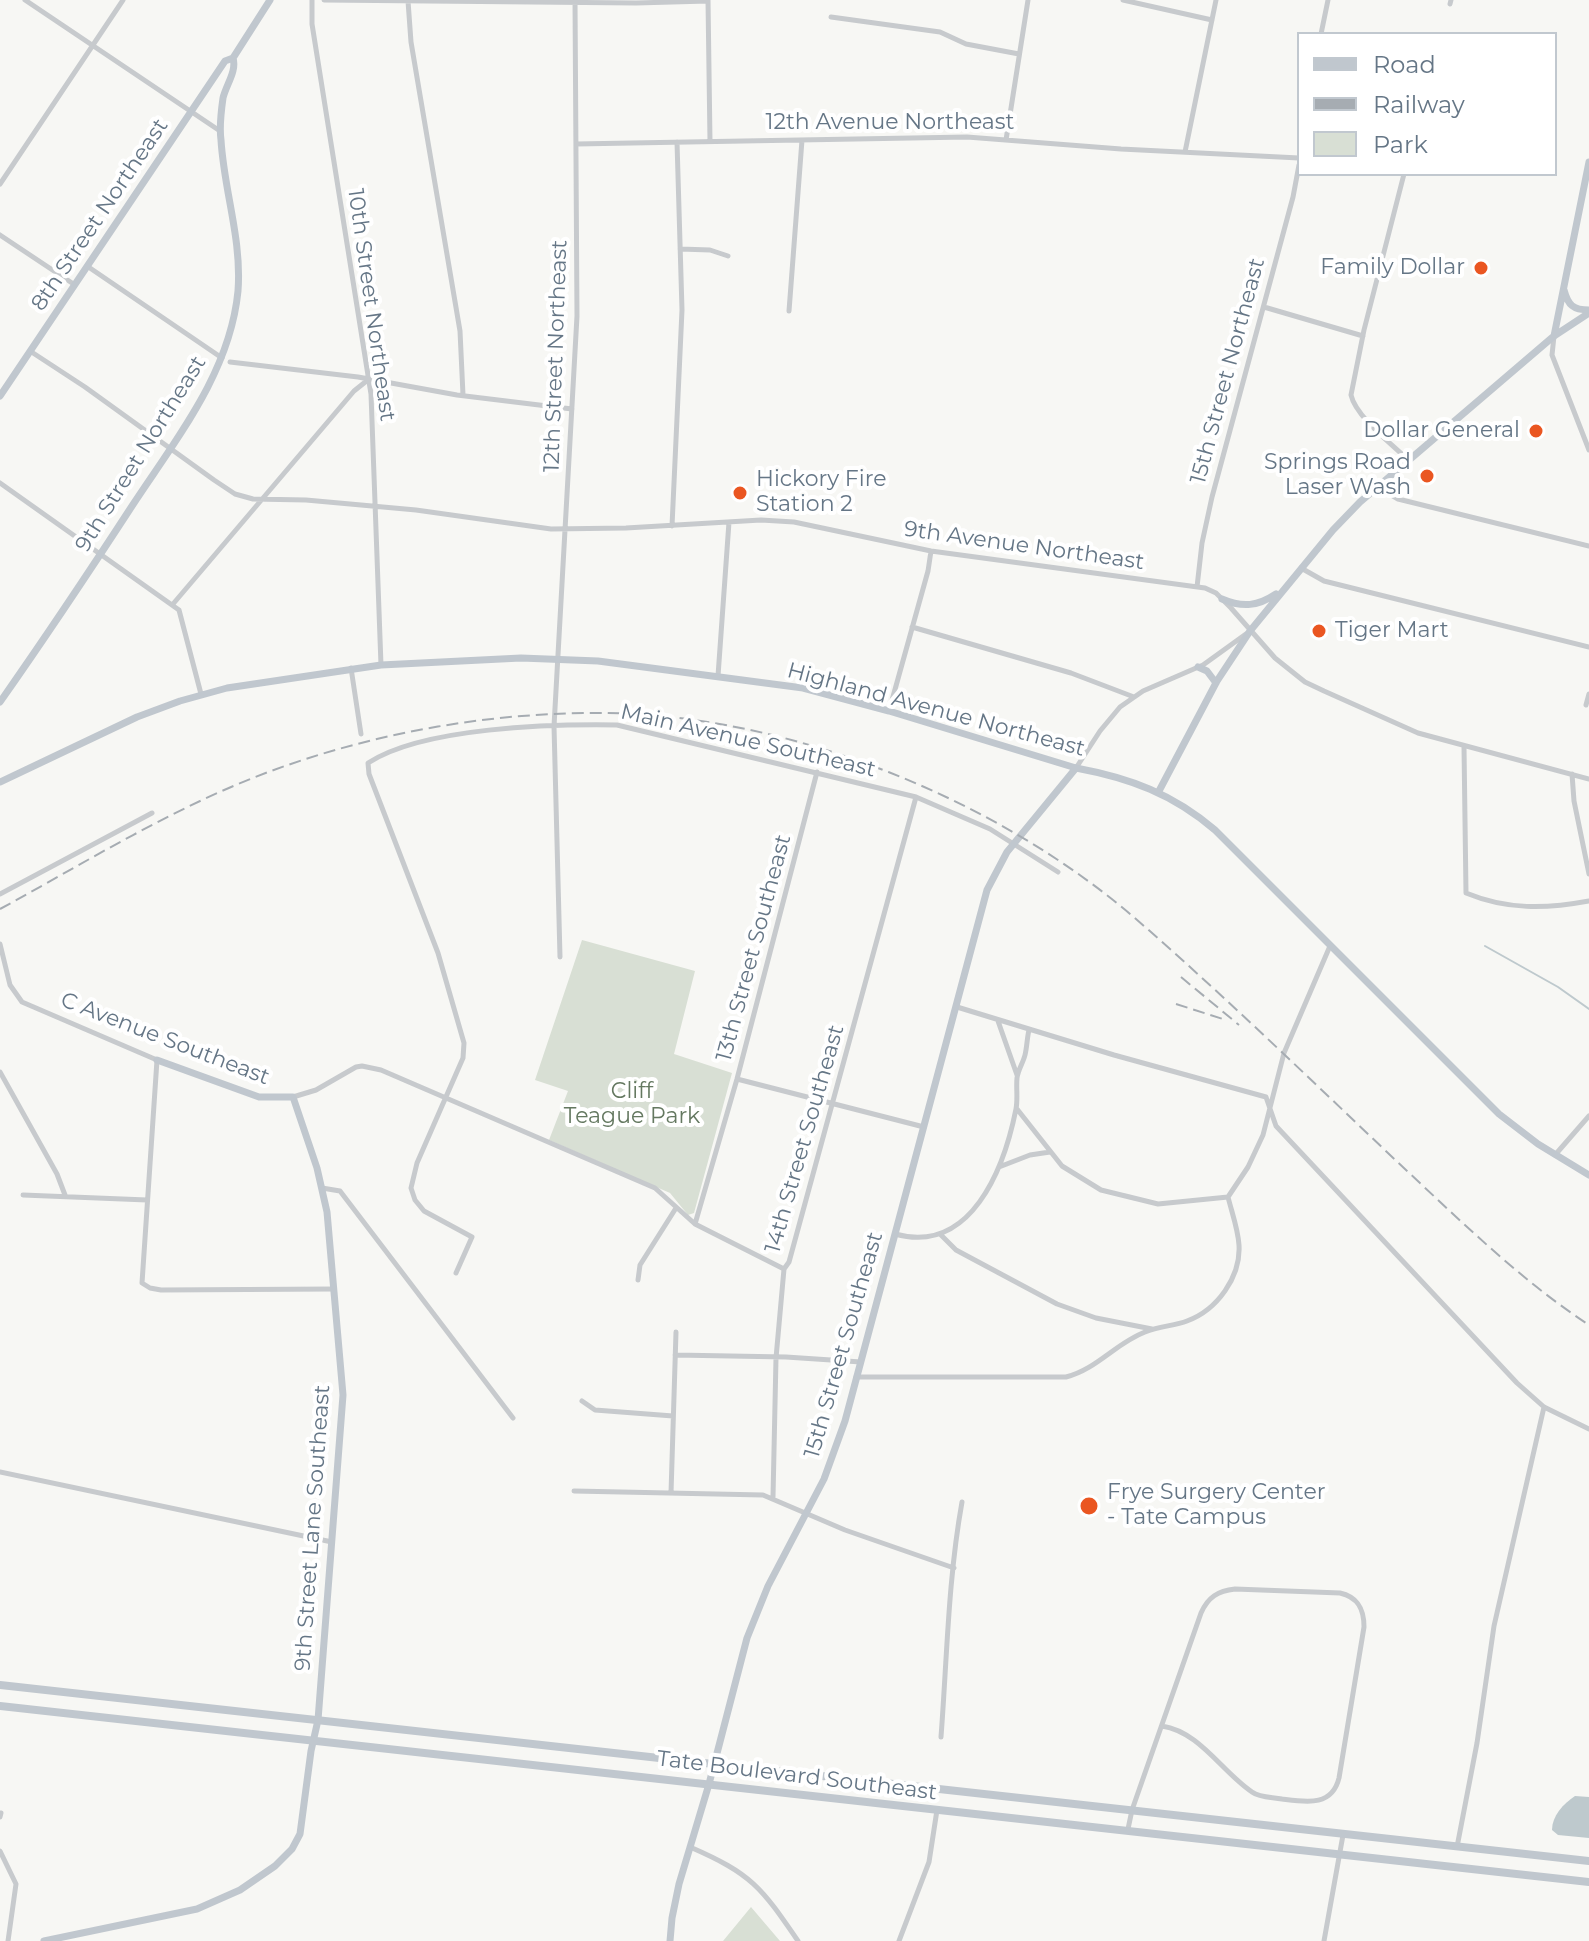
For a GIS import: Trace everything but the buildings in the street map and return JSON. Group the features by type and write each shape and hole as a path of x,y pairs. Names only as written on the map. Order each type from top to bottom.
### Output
{"main road":[{"path":"233,58 270,0"},
{"name":"8th Street Northeast","path":"0,396 225,61 233,58"},
{"name":"9th Street Northeast","path":"0,702 170,448 222,358 234,317 239,270 220,131 223,98 235,65 233,58"},
{"path":"1554,336 1589,162"},
{"path":"1564,287 1567,301 1572,307 1589,312"},
{"path":"1159,791 1216,683 1250,631 1344,518 1554,336 1589,312"},
{"path":"1222,599 1234,604 1256,604 1282,591"},
{"name":"Highland Avenue Northeast","path":"0,782 137,717 201,694 261,681 351,668 445,660 557,658 803,688 1076,768 1112,775 1159,791 1185,806 1215,830 1499,1114 1555,1155 1589,1175"},
{"path":"1198,667 1207,671 1216,683"},
{"path":"1013,845 1076,768"},
{"name":"15th Street Southeast","path":"670,1941 675,1901 753,1622 768,1586 808,1513 835,1450 987,890 1013,845"},
{"name":"C Avenue Southeast","path":"157,1060 259,1097 293,1097"},
{"name":"9th Street Lane Southeast","path":"44,1941 197,1909 228,1897 275,1866 292,1849 302,1827 318,1720 343,1395 329,1229 322,1188 293,1097"},
{"name":"Tate Boulevard Southeast","path":"0,1685 1589,1861"},
{"name":"Tate Boulevard Southeast","path":"0,1706 1589,1882"}],"street":[{"path":"25,0 220,131"},
{"path":"0,184 123,0"},
{"name":"10th Street Northeast","path":"312,0 312,24 369,379 381,665"},
{"path":"324,0 708,0 710,141"},
{"path":"1006,140 1028,0"},
{"path":"1123,0 1212,20"},
{"path":"1185,152 1216,0"},
{"path":"1321,32 1328,0"},
{"path":"408,1 411,42 460,331 463,395"},
{"name":"12th Street Northeast","path":"560,957 554,726 577,316 575,1"},
{"path":"831,17 940,32 966,44 1019,54"},
{"name":"12th Avenue Northeast","path":"576,144 911,137 1297,158"},
{"path":"789,311 802,140"},
{"path":"672,526 682,310 677,142"},
{"name":"15th Street Northeast","path":"1197,587 1212,497 1297,173"},
{"path":"1403,176 1351,388 1352,402 1409,461"},
{"path":"0,235 75,285"},
{"path":"680,249 710,250 728,256"},
{"path":"87,266 222,358"},
{"path":"1264,307 1363,336"},
{"path":"1554,336 1552,355 1589,450"},
{"name":"9th Avenue Northeast","path":"30,351 235,494 260,499 376,506 565,529 761,520 805,523 931,551 1197,587 1212,591 1222,599 1275,658 1305,682 1418,733 1589,779"},
{"path":"230,362 572,409"},
{"path":"173,604 354,391 369,379"},
{"path":"0,483 179,610 201,694"},
{"path":"1378,487 1398,499 1589,546"},
{"path":"718,676 729,522"},
{"path":"889,711 931,551"},
{"path":"1301,568 1324,581 1589,647"},
{"path":"912,627 1071,673 1134,697"},
{"path":"1076,768 1108,720 1134,697 1198,667 1250,631"},
{"path":"351,668 361,734"},
{"path":"1586,705 1589,694"},
{"name":"Main Avenue Southeast","path":"444,1099 463,1058 464,1043 438,953 369,774 368,763 396,749 437,738 554,726 631,728 916,797 990,829 1058,872"},
{"path":"1464,747 1466,893 1496,903 1527,908 1589,901"},
{"name":"13th Street Southeast","path":"695,1224 737,1079 817,772"},
{"path":"1572,774 1574,801 1589,874"},
{"name":"14th Street Southeast","path":"773,1497 776,1358 784,1269 789,1262 833,1105 916,797"},
{"path":"0,894 152,813"},
{"name":"C Avenue Southeast","path":"0,944 10,985 22,1002 157,1060"},
{"path":"856,1377 1033,1378 1077,1374 1127,1341 1154,1329 1186,1322 1207,1310 1223,1293 1236,1272 1239,1241 1228,1197 1257,1149 1283,1055 1330,946"},
{"path":"957,1007 1266,1097 1276,1126 1517,1383 1544,1407 1589,1429"},
{"path":"998,1020 1017,1076"},
{"path":"895,1234 916,1238 941,1235 973,1210 991,1185 1016,1108 1017,1076 1025,1056 1029,1030"},
{"path":"157,1060 142,1283 161,1290 257,1292 335,1289"},
{"name":"C Avenue Southeast","path":"293,1097 316,1090 349,1070 362,1066 381,1070 655,1188 695,1224 784,1269"},
{"path":"0,1072 57,1174 65,1195"},
{"path":"737,1079 924,1127"},
{"path":"444,1099 411,1184 412,1194 424,1211 472,1239 456,1273"},
{"path":"1016,1108 1062,1166 1082,1181 1128,1198 1158,1204 1228,1197"},
{"path":"1555,1155 1589,1116"},
{"path":"998,1168 1030,1155 1051,1152"},
{"path":"322,1188 340,1191 513,1418"},
{"path":"23,1195 147,1200"},
{"path":"638,1280 643,1259 676,1208"},
{"path":"941,1235 956,1250 1057,1304 1096,1318 1154,1329"},
{"path":"671,1493 676,1332"},
{"path":"675,1355 861,1362"},
{"path":"582,1401 595,1410 673,1416"},
{"path":"1457,1847 1477,1743 1494,1626 1544,1407"},
{"path":"0,1472 333,1542"},
{"path":"574,1491 750,1493 773,1497 845,1530 954,1568"},
{"path":"941,1737 962,1502"},
{"path":"1128,1829 1132,1810 1201,1613 1216,1594 1235,1589 1340,1593 1351,1597 1360,1606 1364,1627 1337,1786 1326,1798 1314,1802 1258,1796 1187,1735 1162,1726"},
{"path":"899,1941 929,1862 937,1810"},
{"path":"1324,1941 1343,1835"},
{"path":"690,1847 734,1867 756,1884 798,1941"},
{"path":"0,1851 16,1884 8,1941"}],"green space":[{"name":"Cliff Teague Park","path":"582,940 695,971 674,1054 732,1073 694,1213 688,1215 670,1193 549,1140 568,1091 535,1080"},
{"path":"751,1907 780,1941 723,1941"}],"shaded area":[{"path":"1575,1796 1589,1797 1589,1838 1558,1835 1552,1830 1559,1811"}],"waterway":[{"path":"1485,946 1558,987 1589,1009"}],"railway":[{"path":"0,909 133,835 236,785 311,757 393,735 520,716 605,713 675,718 746,729 818,747 888,772 956,802 1020,836 1081,876 1136,919 1205,981 1494,1252 1589,1325"},
{"path":"1181,977 1239,1025"},
{"path":"1176,1004 1223,1019"}],"place":[{"name":"Family Dollar","path":"1481,268"},
{"name":"Dollar General","path":"1536,431"},
{"name":"Springs Road Laser Wash","path":"1427,476"},
{"name":"Hickory Fire Station 2","path":"740,493"},
{"name":"Tiger Mart","path":"1319,631"},
{"name":"Frye Surgery Center - Tate Campus","path":"1089,1506"}]}
